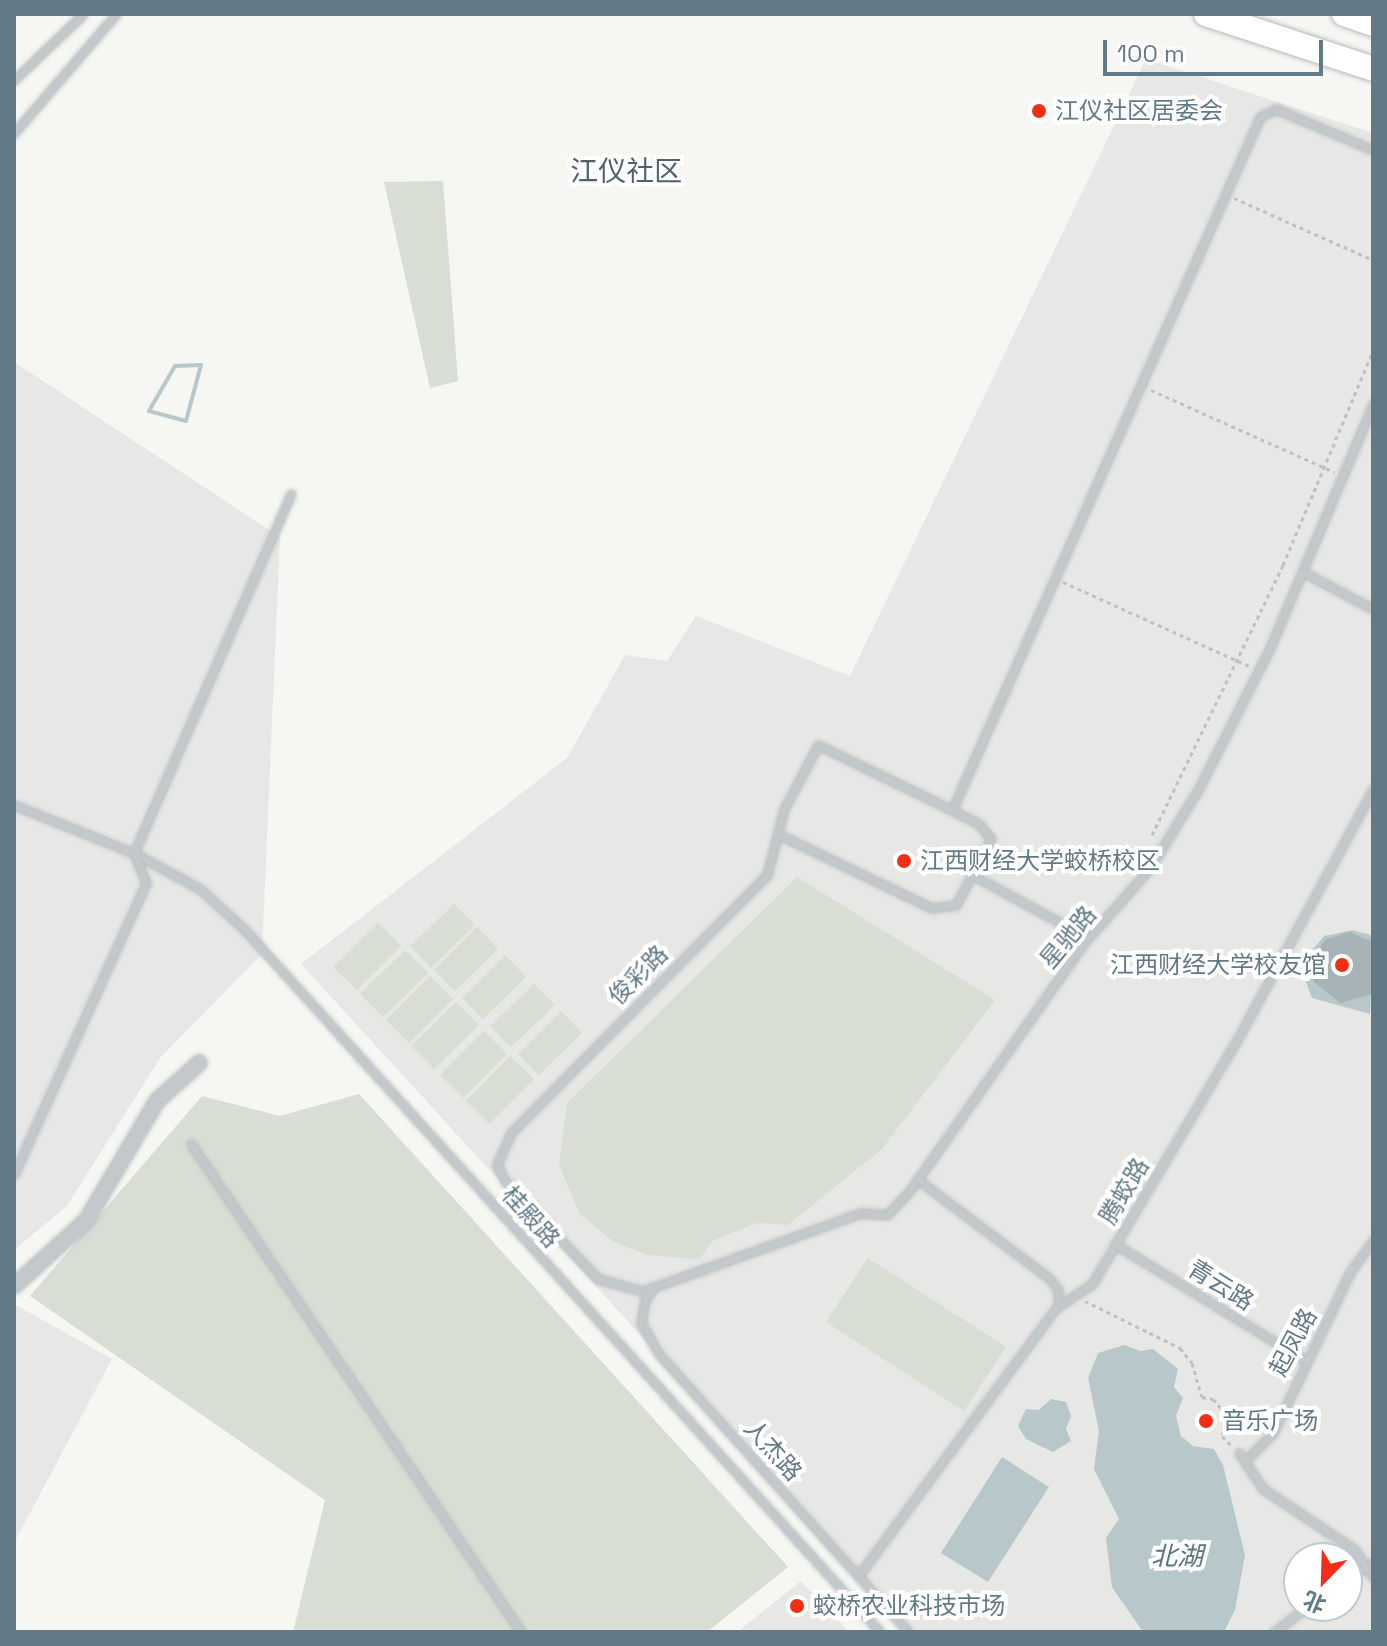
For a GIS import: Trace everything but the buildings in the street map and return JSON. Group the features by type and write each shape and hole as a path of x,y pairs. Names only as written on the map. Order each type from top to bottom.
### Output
{"main road":[{"path":"1206,14 1373,69"},
{"path":"1344,14 1373,24"}],"street":[{"path":"14,1286 86,1221 157,1101 199,1063"}],"lane":[{"path":"14,80 83,14"},
{"path":"14,133 116,14"},
{"path":"780,835 932,908 956,905 991,839 979,824 952,810 1266,109 1373,150"},
{"name":"星驰路","path":"655,1285 861,1213 887,1215 917,1179 1084,943 1150,868 1238,719 1373,404"},
{"path":"14,1174 146,883 134,853 291,494"},
{"path":"1303,572 1373,609"},
{"name":"俊彩路","path":"655,1285 630,1290 598,1279 505,1181 497,1165 499,1151 524,1117 767,875 780,835 784,809 818,745 952,810"},
{"name":"腾蛟路","path":"859,1575 1059,1306 1092,1284 1237,1040 1373,790"},
{"name":"桂殿路","path":"14,805 134,853 200,889 244,929 880,1632"},
{"path":"974,876 1070,928"},
{"path":"191,1144 521,1632"},
{"path":"917,1179 1049,1278 1058,1290 1059,1306"},
{"name":"起凤路","path":"1246,1460 1273,1433 1350,1272 1373,1240"},
{"name":"青云路","path":"1115,1244 1306,1361"},
{"name":"人杰路","path":"655,1285 645,1300 641,1323 658,1353 908,1632"},
{"path":"1239,1453 1263,1489 1355,1550 1373,1578"},
{"path":"1363,1571 1373,1562"}],"path":[{"path":"1227,195 1373,260"},
{"path":"1152,835 1233,659 1283,565 1321,466 1373,351"},
{"path":"1141,385 1341,475"},
{"path":"1054,578 1260,671"},
{"path":"1075,1295 1180,1348 1192,1363 1202,1397 1213,1399 1227,1415 1222,1436 1239,1453"}],"shaded area":[{"name":"江西财经大学蛟桥校区","path":"1146,59 1373,133 1373,1632 912,1632 301,964 567,758 625,655 667,661 696,616 850,676"},
{"path":"443,181 458,381 430,388 384,182"},
{"path":"14,362 280,537 262,954 160,1058 67,1206 14,1250"},
{"path":"797,877 995,1000 882,1149 788,1225 757,1223 712,1241 700,1259 648,1255 614,1242 580,1214 559,1165 567,1103"},
{"path":"454,904 475,925 431,968 410,946"},
{"path":"378,923 401,946 357,990 333,967"},
{"path":"477,927 498,949 455,991 434,970"},
{"path":"405,950 428,973 383,1017 360,994"},
{"path":"505,955 526,977 483,1019 462,998"},
{"path":"430,976 453,999 409,1043 386,1020"},
{"path":"534,984 555,1005 511,1047 490,1026"},
{"path":"456,1002 479,1025 434,1069 411,1046"},
{"path":"561,1011 582,1033 539,1075 518,1054"},
{"path":"484,1031 507,1054 463,1098 440,1075"},
{"path":"510,1056 534,1079 489,1124 466,1101"},
{"path":"359,1094 788,1567 707,1632 293,1632 325,1500 30,1296 202,1096 280,1116"},
{"path":"868,1258 1006,1347 964,1411 826,1322"},
{"path":"14,1306 112,1359 14,1543"},
{"name":"蛟桥农业科技市场","path":"801,1581 849,1632 737,1632"}],"water":[{"name":"江西财经大学校友馆","path":"1353,930 1373,936 1370,1014 1312,998 1302,971 1303,961 1324,936"},
{"name":"北湖","path":"1124,1345 1141,1351 1153,1349 1178,1369 1174,1387 1183,1398 1176,1416 1181,1436 1193,1446 1214,1449 1223,1465 1245,1555 1235,1610 1224,1632 1143,1632 1112,1587 1106,1538 1119,1519 1094,1469 1099,1431 1088,1378 1098,1353"},
{"path":"1051,1399 1066,1402 1071,1416 1066,1429 1071,1441 1053,1452 1026,1439 1018,1426 1026,1409 1039,1410"},
{"path":"1002,1457 1049,1487 988,1582 941,1553"}],"waterway":[{"path":"201,365 186,421 149,411 175,366 201,365"}],"place":[{"name":"江仪社区居委会","path":"1039,111"},
{"name":"江西财经大学蛟桥校区","path":"904,861"},
{"name":"江西财经大学校友馆","path":"1342,965"},
{"name":"音乐广场","path":"1206,1421"},
{"name":"蛟桥农业科技市场","path":"797,1606"}],"district":[{"name":"江仪社区","path":"626,171"}]}
